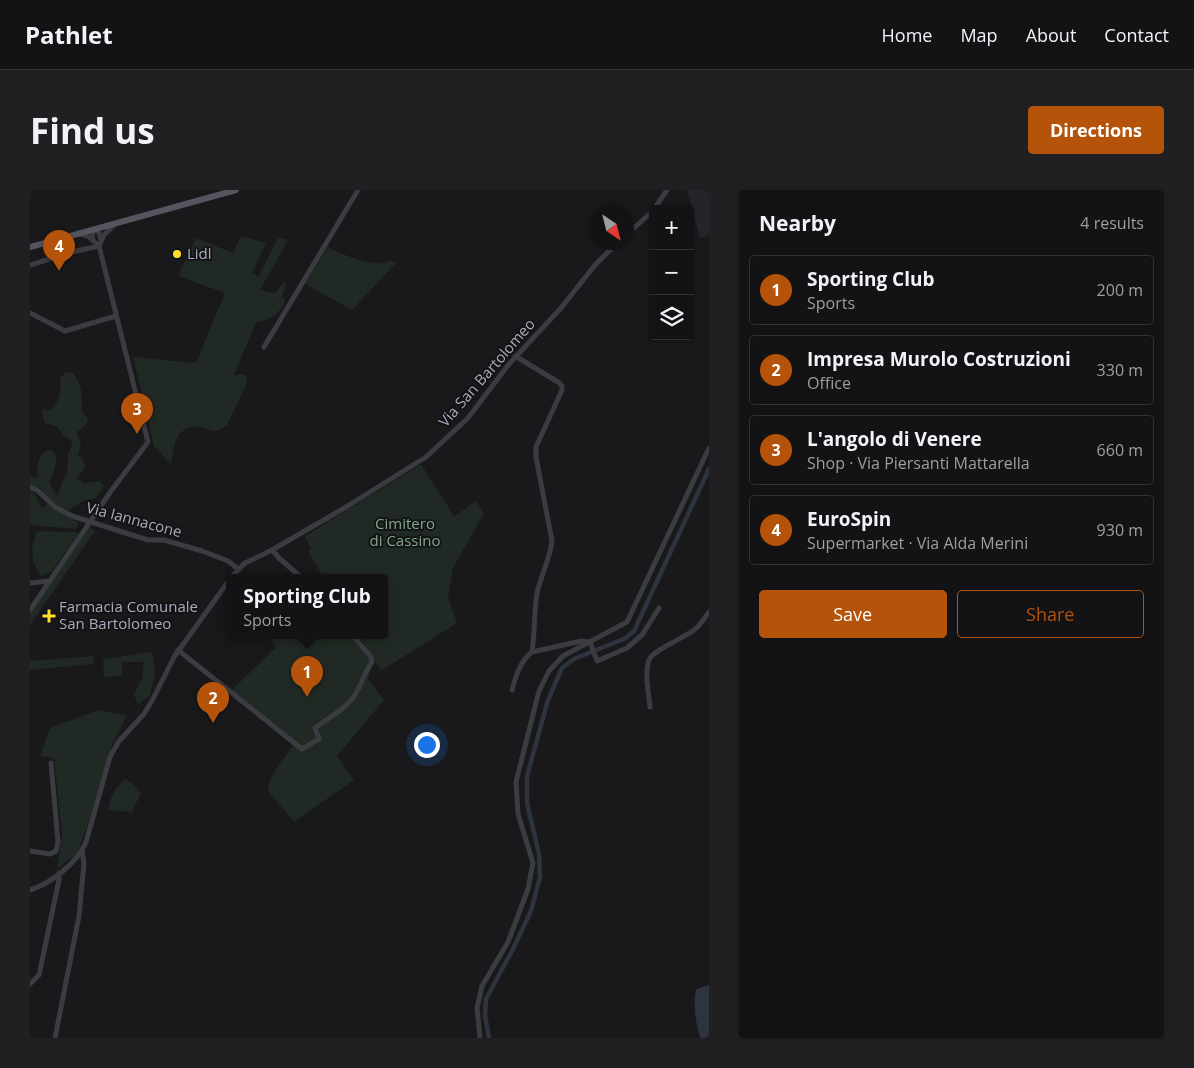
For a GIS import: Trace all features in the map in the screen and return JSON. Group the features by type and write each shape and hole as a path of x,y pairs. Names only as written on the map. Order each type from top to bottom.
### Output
{"main road":[{"path":"30,247 236,190"}],"street":[{"path":"264,347 358,190"},
{"path":"657,205 667,190"},
{"path":"634,228 649,214"},
{"path":"30,265 100,243 106,233 116,223"},
{"path":"30,610 148,440 116,316 99,234 94,229 93,241"},
{"path":"78,234 100,243"},
{"name":"Via San Bartolomeo","path":"234,574 254,558 272,550 346,507 426,457 468,418 515,356 561,308 595,265 610,250"},
{"path":"30,313 65,331 116,316"},
{"path":"515,356 562,386 562,390 536,447 536,457 552,541 551,551 537,595 532,652"},
{"path":"480,1038 476,1008 482,986 508,942 528,889 533,863 518,814 516,782 538,691 556,661 569,651 627,622 709,448"},
{"name":"Via Iannacone","path":"30,487 37,490 61,512 148,540 164,540 215,556 228,561 238,569"},
{"path":"272,550 278,558 297,574"},
{"path":"30,583 49,581"},
{"name":"Via San Bartolomeo","path":"82,852 110,757 119,742 144,714 178,650 226,584"},
{"path":"590,642 597,661 627,648 642,635 659,608"},
{"path":"650,707 647,680 649,660 656,652 694,630 707,619 709,612"},
{"path":"178,650 302,749 319,739 315,728 345,707 356,694 366,670 372,662 371,658 355,639"},
{"path":"512,690 519,669 527,655 532,652 581,641 590,642"},
{"path":"30,851 50,854 56,850 58,842 51,762"},
{"path":"30,890 59,873 82,852"},
{"path":"55,1038 79,916 84,863 82,852"},
{"path":"30,984 39,975 42,965 60,880 59,873"}],"shaded area":[{"path":"687,190 709,190 709,234 700,239 694,216 694,205 691,205"}],"green space":[{"path":"241,236 266,243 252,273 258,277 278,238 288,240 260,290 275,293 284,282 286,283 282,297 286,300 274,316 256,322 234,375 243,374 247,376 247,383 227,425 217,431 201,427 186,429 177,438 171,465 154,446 133,357 196,363 225,293 178,276 196,238 233,253"},
{"path":"327,247 349,257 367,262 383,263 390,261 396,263 352,310 305,284"},
{"path":"66,372 73,373 78,381 82,396 81,410 88,419 87,424 77,432 81,445 78,455 82,458 85,468 77,478 84,483 99,481 104,486 96,498 83,501 68,511 64,511 55,505 39,487 39,489 30,486 30,476 37,478 38,464 41,456 43,453 52,450 55,454 56,462 49,483 57,495 67,472 68,454 73,442 63,435 57,426 45,423 42,411 44,409 48,411 56,404 60,392 60,378"},
{"name":"Cimitero di Cassino","path":"421,464 454,516 476,501 484,513 453,568 448,598 457,623 381,671 361,639 388,639 388,574 322,574 308,551 311,549 305,536"},
{"path":"30,490 34,493 42,508 48,504 79,523 76,529 30,525"},
{"path":"88,527 95,531 30,625 30,614"},
{"path":"37,531 76,532 78,534 52,571 41,576 32,554"},
{"path":"269,639 353,639 372,662 368,679 384,700 337,756 354,780 294,822 268,791 271,778 293,746 229,693 276,647"},
{"path":"152,652 155,672 150,696 138,704 134,695 142,678 144,662 122,662 122,676 104,677 103,659"},
{"path":"94,656 93,664 30,670 30,661"},
{"path":"98,710 127,715 113,743 77,853 57,869 62,834 54,758 40,756 50,728"},
{"path":"126,779 141,793 132,812 108,810 114,793"}],"water":[{"path":"709,985 709,1038 701,1038 695,1014 695,999 697,989"}],"waterway":[{"path":"489,1038 485,1016 486,999 531,911 540,877 539,854 527,803 527,776 548,700 562,668 574,659 626,638 634,631 709,469"}],"place":[{"name":"Lidl","path":"177,254"},
{"name":"EuroSpin","path":"59,271"},
{"name":"L'angolo di Venere","path":"137,434"},
{"name":"Farmacia Comunale San Bartolomeo","path":"49,616"},
{"name":"Sporting Club","path":"307,697"},
{"name":"Impresa Murolo Costruzioni","path":"213,723"}]}
